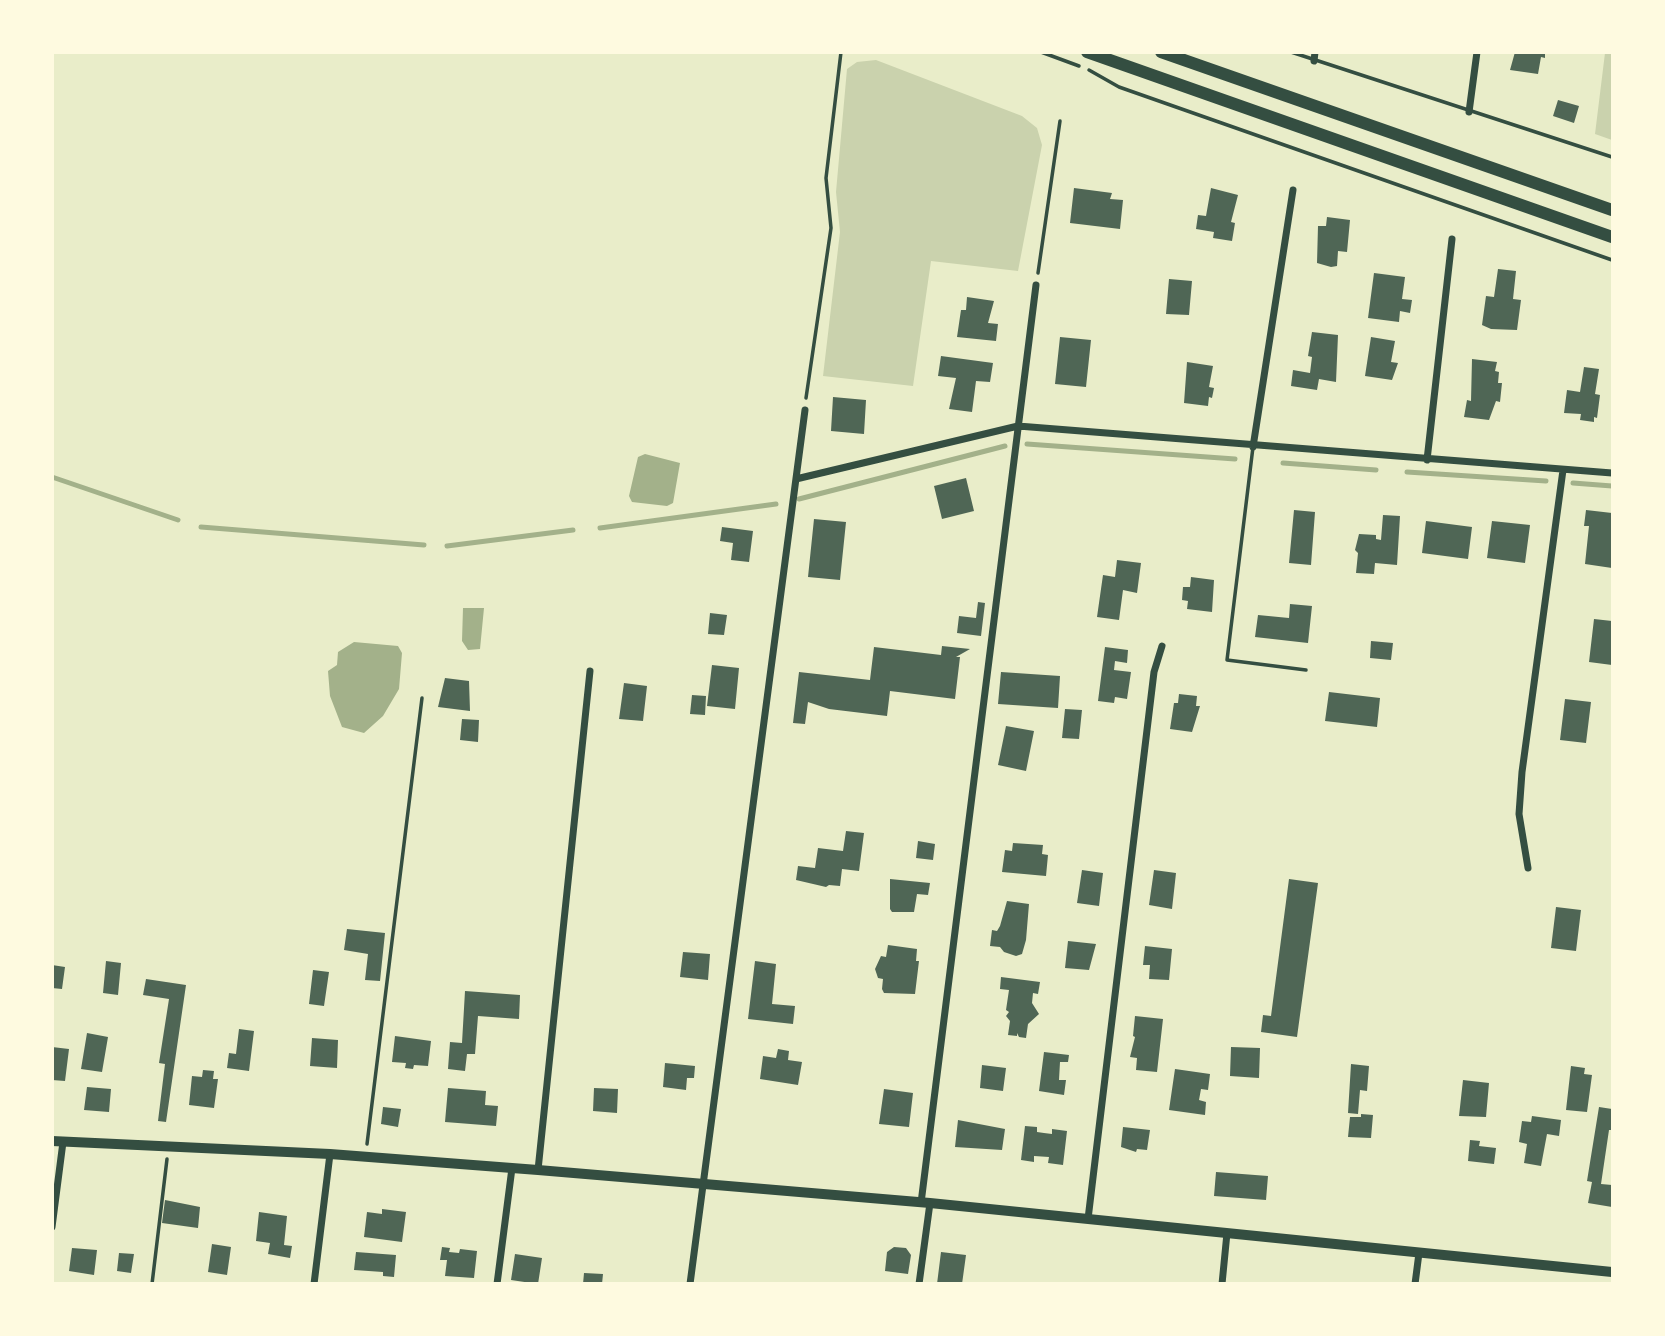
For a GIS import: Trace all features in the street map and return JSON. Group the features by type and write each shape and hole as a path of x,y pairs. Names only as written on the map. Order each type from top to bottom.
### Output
{"main road":[{"path":"1087,52 1612,237"},
{"path":"1161,52 1612,210"}],"street":[{"path":"1469,112 1477,52"},
{"path":"1254,447 1293,190"},
{"path":"1427,460 1452,239"},
{"path":"919,1283 925,1203 1036,285"},
{"path":"690,1283 805,410"},
{"path":"796,479 1018,426 1254,447 1612,473"},
{"path":"1528,868 1519,814 1522,772 1563,470"},
{"path":"1088,1219 1154,671 1162,646"},
{"path":"538,1170 590,671"},
{"path":"52,1227 58,1142 330,1154 538,1170 925,1203 1612,1272"},
{"path":"314,1283 330,1154"},
{"path":"497,1283 512,1168"},
{"path":"1222,1283 1227,1233"},
{"path":"1415,1283 1419,1253"}],"lane":[{"path":"1291,52 1314,57 1469,112 1612,157"},
{"path":"1254,447 1227,660 1306,670"}],"path":[{"path":"805,410 831,228 826,178 841,52"},
{"path":"1041,52 1086,68 1119,87 1612,260"},
{"path":"1036,285 1060,121"},
{"path":"366,1157 422,698"},
{"path":"152,1283 169,1146"}],"shaded area":[{"path":"1605,53 1612,53 1612,140 1595,134"},
{"path":"876,60 1022,116 1037,128 1042,145 1018,271 931,261 913,386 823,376 840,232 836,192 847,69 857,62"},
{"path":"645,454 680,463 673,503 667,506 632,502 629,496 638,457"},
{"path":"463,608 484,608 480,649 468,650 462,641"},
{"path":"354,642 398,646 402,653 399,689 383,716 364,733 342,727 330,696 328,671 337,665 338,652"}],"building":[{"path":"1515,52 1545,52 1545,58 1541,57 1538,74 1510,70"},
{"path":"1558,100 1579,106 1574,123 1553,116"},
{"path":"1074,188 1112,193 1110,199 1123,200 1120,229 1070,223"},
{"path":"1211,188 1238,195 1231,222 1235,223 1232,241 1213,238 1214,232 1196,229 1198,215 1206,216"},
{"path":"1327,217 1350,220 1347,252 1338,251 1337,266 1331,267 1317,263 1318,226 1326,226"},
{"path":"1498,269 1516,271 1513,299 1521,300 1517,330 1491,329 1482,325 1486,296 1494,297"},
{"path":"1374,273 1405,277 1402,299 1412,300 1410,313 1400,311 1399,322 1368,318"},
{"path":"1169,279 1192,281 1189,315 1166,314"},
{"path":"967,297 994,301 988,323 998,324 996,341 957,337 961,310 966,310"},
{"path":"1312,332 1338,335 1336,382 1319,379 1317,390 1291,386 1293,370 1310,373 1312,357 1308,356"},
{"path":"1060,337 1091,340 1086,387 1055,384"},
{"path":"1371,337 1395,341 1391,362 1398,363 1392,380 1365,376"},
{"path":"941,356 993,363 990,382 976,381 972,412 949,409 956,378 938,376"},
{"path":"1472,359 1497,362 1495,371 1499,372 1498,383 1502,383 1500,402 1496,401 1489,420 1464,417 1467,400 1471,401"},
{"path":"1187,362 1213,366 1209,387 1214,388 1208,406 1184,403"},
{"path":"1584,367 1599,369 1595,394 1600,395 1594,422 1580,420 1581,414 1564,413 1567,390 1580,392"},
{"path":"833,397 866,400 864,434 831,431"},
{"path":"966,478 974,511 942,519 934,486"},
{"path":"1294,510 1315,512 1311,565 1289,563"},
{"path":"1586,510 1612,513 1612,568 1585,564 1589,526 1584,526"},
{"path":"1383,515 1400,516 1397,565 1375,563 1374,574 1356,573 1358,553 1355,550 1359,534 1376,535 1376,539 1381,540"},
{"path":"814,519 846,522 840,580 808,577"},
{"path":"1426,521 1472,527 1468,559 1422,553"},
{"path":"1492,521 1530,525 1525,563 1487,558"},
{"path":"722,527 753,531 749,562 731,560 733,543 720,541"},
{"path":"1117,560 1141,563 1137,593 1123,590 1119,620 1097,617 1103,575 1115,577"},
{"path":"1191,577 1214,580 1212,612 1187,609 1188,601 1182,600 1183,587 1190,587"},
{"path":"978,602 985,603 981,636 957,633 959,616 976,618"},
{"path":"1290,604 1312,606 1308,643 1255,637 1258,615 1289,618"},
{"path":"710,613 727,615 724,635 708,634"},
{"path":"1594,619 1612,621 1612,665 1589,662"},
{"path":"1371,641 1393,643 1391,660 1370,658"},
{"path":"942,646 970,649 956,657 960,657 955,699 890,691 887,716 829,709 808,702 805,724 793,723 799,672 870,680 874,647 941,655"},
{"path":"1105,647 1128,650 1127,663 1115,661 1114,670 1131,672 1127,699 1115,697 1114,703 1098,701"},
{"path":"712,665 739,668 735,709 707,706"},
{"path":"1001,672 1060,676 1058,708 998,704"},
{"path":"445,678 469,681 470,711 438,707"},
{"path":"624,683 647,686 643,721 619,719"},
{"path":"1329,692 1380,698 1377,727 1325,721"},
{"path":"1179,694 1197,696 1196,706 1200,706 1192,732 1170,729 1174,703 1178,703"},
{"path":"692,695 706,696 705,715 690,714"},
{"path":"1565,699 1591,702 1586,743 1560,740"},
{"path":"1065,709 1082,710 1079,739 1062,738"},
{"path":"462,719 479,720 478,742 460,740"},
{"path":"1006,726 1034,731 1026,771 998,765"},
{"path":"846,831 864,833 859,871 842,869 840,886 826,887 796,880 798,866 815,868 818,848 843,851"},
{"path":"918,841 935,844 933,860 916,858"},
{"path":"1013,843 1043,845 1042,854 1048,855 1046,876 1002,872 1005,850 1012,851"},
{"path":"1082,870 1103,873 1099,906 1077,903"},
{"path":"1154,870 1176,873 1172,909 1149,905"},
{"path":"890,879 930,883 928,895 917,894 914,912 892,912"},
{"path":"1289,879 1318,883 1297,1037 1261,1032 1263,1015 1271,1016"},
{"path":"1007,901 1029,904 1026,940 1022,954 1016,956 1004,952 1000,947 990,946 992,930 997,931 1000,926"},
{"path":"1556,907 1581,910 1576,951 1551,948"},
{"path":"347,929 385,933 380,981 365,980 368,954 344,950"},
{"path":"1068,941 1096,944 1089,970 1065,968"},
{"path":"888,945 917,949 916,961 919,961 915,994 884,993 883,979 878,978 875,969 881,956 886,957"},
{"path":"1145,946 1172,949 1169,980 1149,979 1150,965 1143,965"},
{"path":"683,952 710,954 708,980 680,977"},
{"path":"106,961 121,963 118,995 103,993"},
{"path":"755,961 776,964 772,1004 795,1006 793,1024 748,1019"},
{"path":"52,965 65,967 62,989 52,988"},
{"path":"313,970 329,972 324,1006 309,1004"},
{"path":"1001,977 1040,982 1038,994 1033,993 1032,1003 1039,1014 1028,1024 1026,1038 1019,1037 1017,1033 1017,1036 1008,1035 1010,1021 1006,1016 1009,1012 1006,1010 1009,990 1000,989"},
{"path":"146,979 186,985 166,1122 158,1121 165,1064 159,1063 169,999 143,995"},
{"path":"465,991 520,995 519,1019 478,1016 475,1054 467,1054 465,1071 448,1069 450,1042 462,1043"},
{"path":"1135,1016 1163,1019 1157,1072 1136,1070 1137,1058 1130,1057 1135,1037"},
{"path":"239,1029 254,1031 249,1071 227,1068 229,1053 236,1054"},
{"path":"87,1033 108,1037 102,1072 81,1069"},
{"path":"395,1036 431,1041 428,1066 414,1065 413,1069 405,1068 406,1063 392,1062"},
{"path":"312,1038 338,1040 337,1068 310,1066"},
{"path":"52,1047 69,1049 65,1081 52,1080"},
{"path":"1231,1047 1260,1048 1259,1078 1230,1076"},
{"path":"778,1049 789,1051 788,1060 802,1062 798,1085 760,1079 763,1056 776,1058"},
{"path":"1044,1052 1069,1055 1068,1062 1060,1062 1059,1080 1066,1080 1064,1095 1039,1091"},
{"path":"665,1063 695,1066 694,1078 687,1078 686,1090 663,1087"},
{"path":"1351,1064 1369,1066 1367,1091 1360,1090 1358,1114 1348,1113"},
{"path":"982,1065 1006,1068 1003,1091 980,1088"},
{"path":"1571,1066 1585,1068 1584,1074 1592,1075 1587,1112 1566,1110"},
{"path":"1175,1069 1210,1074 1208,1090 1201,1089 1199,1100 1206,1102 1205,1115 1169,1110"},
{"path":"203,1070 214,1071 213,1079 218,1079 214,1108 189,1105 192,1076 202,1077"},
{"path":"1463,1080 1489,1083 1486,1117 1459,1116"},
{"path":"87,1087 111,1089 109,1112 84,1110"},
{"path":"448,1088 486,1091 485,1105 498,1106 496,1126 445,1122"},
{"path":"594,1088 618,1089 617,1113 593,1111"},
{"path":"884,1089 913,1093 909,1127 879,1124"},
{"path":"383,1107 401,1109 398,1127 381,1124"},
{"path":"1599,1107 1612,1109 1612,1130 1609,1130 1601,1184 1612,1185 1612,1207 1588,1203 1592,1182 1587,1181"},
{"path":"1361,1114 1373,1115 1371,1138 1348,1137 1350,1117 1361,1117"},
{"path":"1532,1116 1561,1120 1559,1136 1547,1134 1541,1166 1524,1163 1527,1144 1519,1142 1522,1121 1531,1122"},
{"path":"958,1120 1005,1129 1002,1150 955,1147"},
{"path":"1025,1126 1037,1127 1037,1132 1052,1134 1052,1129 1067,1131 1063,1165 1048,1163 1049,1157 1034,1156 1034,1162 1021,1160"},
{"path":"1123,1127 1150,1130 1147,1150 1137,1149 1136,1152 1121,1147"},
{"path":"1470,1140 1480,1141 1479,1146 1496,1148 1494,1164 1468,1161"},
{"path":"1216,1172 1268,1176 1266,1200 1214,1196"},
{"path":"165,1200 200,1207 198,1228 162,1223"},
{"path":"382,1209 406,1212 402,1242 364,1237 367,1212 382,1214"},
{"path":"259,1212 287,1216 284,1245 292,1246 290,1258 268,1254 270,1243 256,1241"},
{"path":"212,1244 231,1247 227,1275 208,1272"},
{"path":"442,1247 450,1248 449,1252 459,1253 460,1249 477,1251 474,1278 445,1276 447,1260 440,1260"},
{"path":"894,1247 906,1248 911,1255 908,1274 885,1271 887,1252"},
{"path":"72,1248 97,1250 94,1275 69,1271"},
{"path":"356,1252 396,1255 394,1277 383,1276 383,1272 354,1270"},
{"path":"941,1252 966,1255 962,1284 937,1284"},
{"path":"119,1253 134,1254 131,1273 117,1271"},
{"path":"515,1254 542,1258 538,1284 511,1280"},
{"path":"584,1273 603,1274 602,1284 583,1284"}],"waterway":[{"path":"1027,444 1235,459"},
{"path":"799,499 1005,446"},
{"path":"1283,463 1376,470"},
{"path":"1407,472 1546,481"},
{"path":"52,477 178,520"},
{"path":"1573,483 1612,486"},
{"path":"600,528 776,504"},
{"path":"201,527 424,545"},
{"path":"447,546 573,530"}]}
